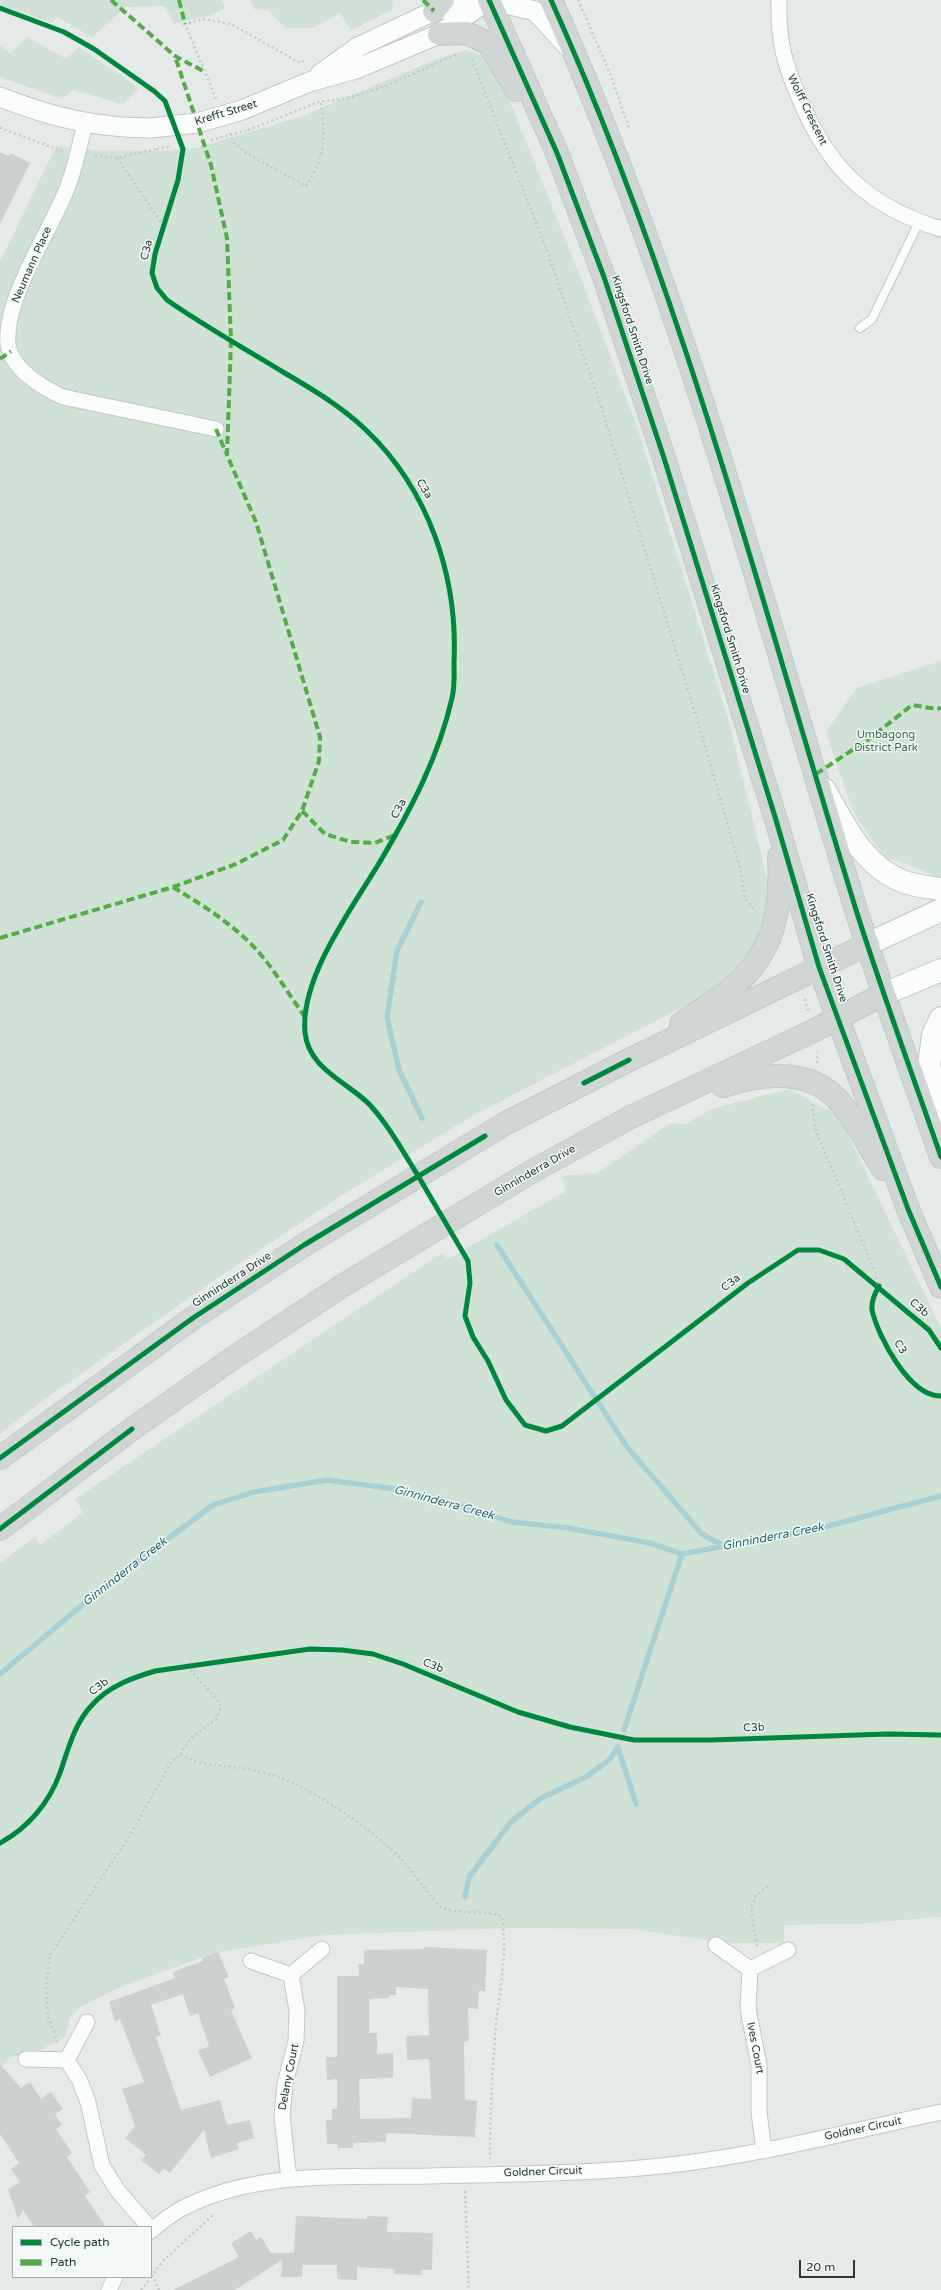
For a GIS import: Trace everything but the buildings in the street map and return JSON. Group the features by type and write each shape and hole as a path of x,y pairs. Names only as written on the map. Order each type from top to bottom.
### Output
{"main road":[{"name":"Kingsford Smith Drive","path":"489,0 557,153 609,292 666,466 776,820 819,967 908,1209 941,1287"},
{"path":"551,0 615,152 660,275 706,413 868,944 941,1157"},
{"path":"439,34 489,44 557,153"},
{"path":"817,778 857,844 881,869 902,881 941,889"},
{"path":"629,1060 731,989 748,972 763,953 773,930 779,906 780,879 776,820"},
{"name":"Ginninderra Drive","path":"0,1458 193,1318 304,1245 508,1122 629,1060 819,967 941,910"},
{"name":"Ginninderra Drive","path":"0,1529 145,1420 236,1356 342,1286 531,1172 631,1116 838,1018 884,994 941,970"},
{"path":"941,1018 933,1036 929,1066 936,1099 941,1137"},
{"path":"631,1116 747,1078 767,1075 801,1079 822,1088 840,1102 908,1209"}],"street":[{"name":"Krefft Street","path":"0,97 35,111 85,124 118,128 151,128 197,123 242,110 309,82 356,69 439,34 489,0"},
{"name":"Krefft Street","path":"309,82 358,47 439,6 489,0 535,11 575,54"},
{"name":"Wolff Crescent","path":"779,0 778,29 785,63 806,114 823,146 844,172 876,200 919,222 941,229"},
{"name":"Neumann Place","path":"85,124 66,190 16,298 8,328 8,345 18,364 25,373 43,388 63,397 216,429"},
{"path":"716,1945 750,1969 788,1950"},
{"path":"251,1961 291,1975 322,1949"},
{"name":"Ives Court","path":"750,1969 748,2009 760,2065 759,2112 764,2151"},
{"name":"Delany Court","path":"289,2179 282,2116 285,2084 296,2041 297,2011 291,1975"},
{"path":"67,2060 87,2022"},
{"path":"26,2059 67,2060"},
{"path":"67,2060 88,2102 102,2166 118,2191 148,2226"},
{"name":"Goldner Circuit","path":"152,2229 180,2210 218,2194 241,2187 289,2179 563,2172 670,2165 764,2151 941,2112"},
{"path":"109,2290 115,2278"}],"lane":[{"path":"860,328 872,319 919,222"}],"path":[{"path":"578,0 611,76 631,136"},
{"path":"248,130 321,101 331,101 363,94 468,41 545,246 600,403 706,749 740,868 745,899 758,913"},
{"path":"0,128 59,150"},
{"path":"157,149 117,158 164,226"},
{"path":"805,999 808,1011"},
{"path":"811,1099 816,1131 875,1272 877,1289"},
{"path":"873,1282 877,1289 884,1291"},
{"path":"181,1666 195,1664"},
{"path":"67,2060 54,2034 48,2017 46,1990 50,1954 129,1837 170,1764 180,1754 190,1738 216,1720 221,1707 218,1699 194,1677 188,1665"},
{"path":"180,1754 195,1763 242,1768 274,1776 304,1788 347,1815 386,1844 402,1859 441,1906 454,1910 490,1912 501,1916 503,1925 503,1953 490,2090 490,2164 492,2173"},
{"path":"750,1969 757,1949 751,1909 756,1895 771,1884"},
{"path":"465,2184 469,2290"},
{"path":"152,2276 159,2290"},
{"path":"140,2290 150,2278"}],"green space":[{"path":"0,0 222,0 225,8 212,15 174,24 165,6 126,7 92,37 57,17 52,23 0,5"},
{"path":"250,0 393,0 392,10 351,30 340,13 313,28 285,28 268,10 255,10"},
{"path":"28,37 66,59 79,47 139,88 123,104 72,90 62,99 0,77 0,45 10,53"},
{"path":"465,50 483,56 500,77 585,289 638,430 729,721 768,883 769,902 765,932 752,956 716,990 474,1115 349,1191 216,1279 38,1404 0,1434 0,262 56,146 92,150 158,151 196,148 300,117 435,60"},
{"name":"Umbagong District Park","path":"941,661 941,878 938,878 907,864 886,858 868,835 852,809 826,732 857,688"},
{"path":"789,1089 839,1116 941,1328 941,1917 854,1924 784,1925 784,1943 726,1943 629,1929 510,1928 327,1935 218,1952 125,1985 82,2006 71,2016 65,2037 35,2053 11,2057 0,2069 0,1563 35,1537 40,1545 83,1512 75,1499 442,1253 446,1260 566,1191 562,1176 597,1173 671,1123 685,1124 712,1109"}],"waterway":[{"path":"421,902 397,951 387,1017 399,1070 422,1118"},
{"path":"497,1245 627,1447 702,1534 722,1545"},
{"name":"Ginninderra Creek","path":"0,1674 105,1586 213,1505 254,1492 327,1480 396,1489 461,1506 512,1522 568,1528 650,1543 682,1554 817,1529 941,1496"},
{"path":"624,1730 682,1554"},
{"path":"618,1747 636,1804"},
{"path":"465,1897 469,1877 511,1822 541,1798 586,1777 609,1760 618,1747"}],"marked path":[{"path":"111,0 175,56 205,72"},
{"path":"179,0 185,24"},
{"path":"423,0 434,11"},
{"path":"0,938 173,887 236,864 283,840 302,811 319,761 320,737 256,522 227,455 231,341 227,238 211,165 175,56"},
{"path":"0,359 11,351"},
{"path":"216,429 226,453"},
{"path":"816,774 869,739 912,705 937,709 941,708"},
{"path":"302,811 325,834 351,842 375,843 395,835"},
{"path":"173,887 211,911 246,939 266,961 305,1017"}],"cycle path":[{"path":"489,0 557,153 604,277 664,458 776,820 819,967 908,1209 941,1287"},
{"path":"551,0 598,111 641,223 681,337 718,451 857,913 941,1157"},
{"name":"C3a","path":"0,8 64,32 94,49 154,91 165,101 183,149 178,180 155,254 152,273 157,288 167,300 181,310 315,391 356,421 388,454 407,480 423,507 435,537 445,567 451,598 454,630 454,689 452,698 440,741 423,782 381,860 343,921 319,966 311,989 306,1011 305,1032 308,1045 313,1056 330,1074 370,1105 383,1121 417,1174 468,1261 470,1283 465,1316 473,1337 488,1361 506,1400 525,1425 546,1431 562,1426 748,1283 798,1250 819,1250 844,1259 929,1330 941,1348"},
{"path":"584,1083 629,1060"},
{"path":"0,1458 193,1318 304,1245 485,1136"},
{"name":"C3","path":"879,1286 872,1304 872,1310 875,1321 888,1349 897,1364 918,1387 929,1394 941,1396"},
{"path":"0,1529 132,1429"},
{"name":"C3b","path":"0,1843 20,1830 44,1804 60,1773 72,1738 81,1720 92,1705 113,1688 129,1680 155,1671 310,1649 342,1650 373,1654 403,1664 518,1712 570,1727 634,1740 711,1740 887,1734 941,1735"}]}
